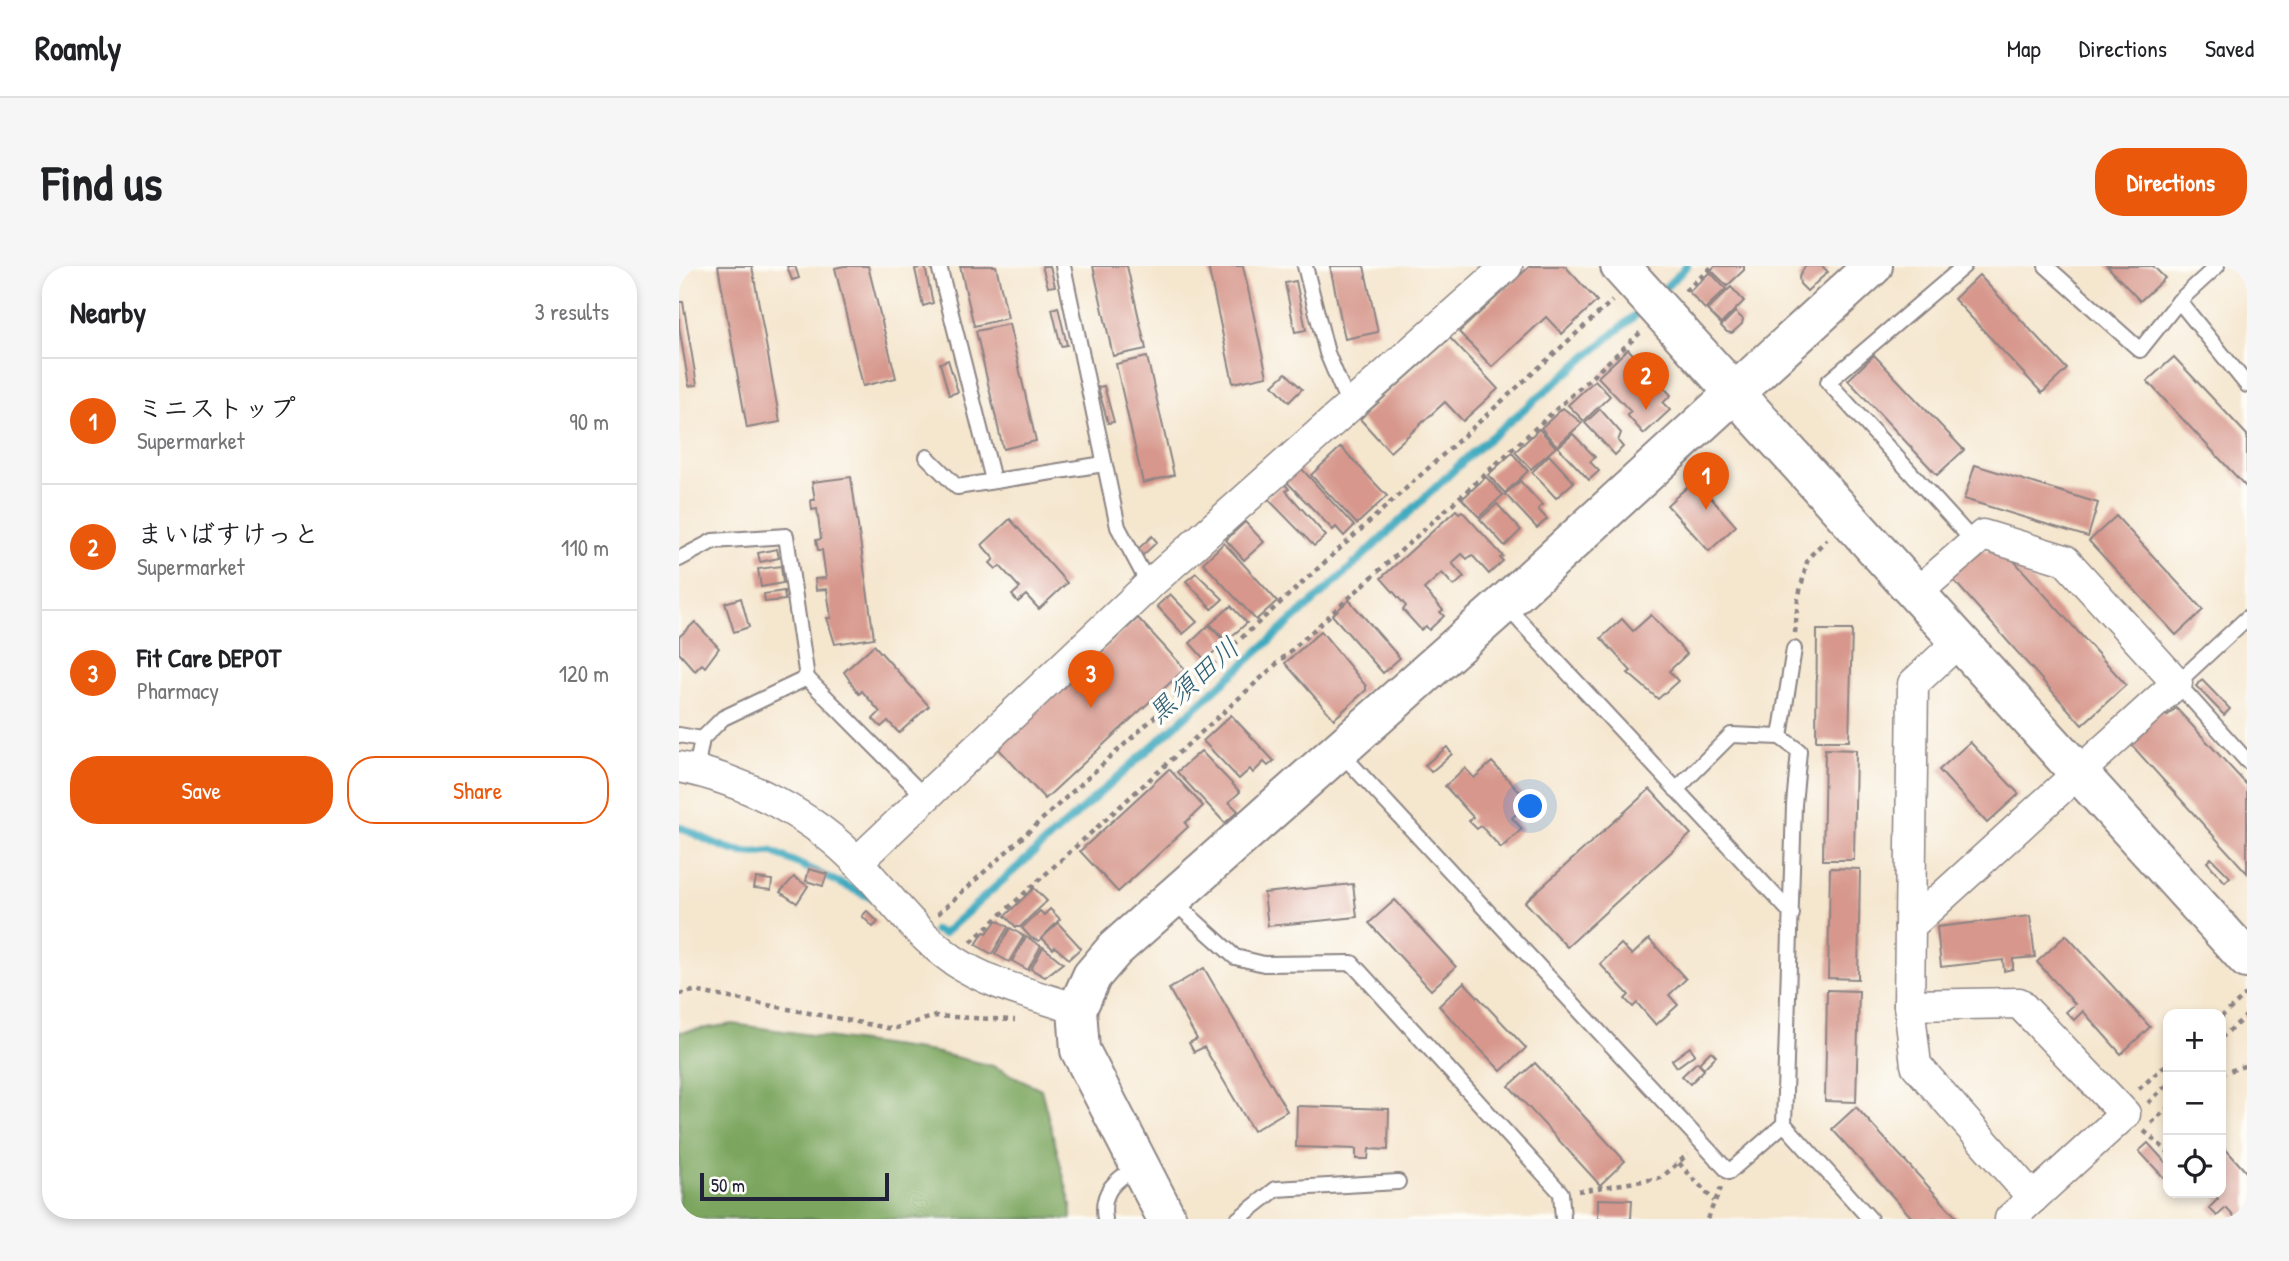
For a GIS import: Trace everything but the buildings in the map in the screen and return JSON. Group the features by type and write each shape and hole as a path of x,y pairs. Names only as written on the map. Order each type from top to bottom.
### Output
{"street":[{"path":"857,862 1149,585 1507,266"},
{"path":"1065,1005 1115,949 1504,604 1873,266"},
{"path":"1642,290 1914,595 2247,959"},
{"path":"1910,926 2080,774 2177,682 2065,560 1983,535 1914,595"},
{"path":"1958,642 1913,684 1909,1005 1916,1065 2032,1198"},
{"path":"687,769 745,787 806,820 857,862 919,931 952,959 983,978 1065,1005"},
{"path":"1909,1005 2019,1003 2134,1122 2032,1198 2010,1219"},
{"path":"1065,1005 1080,1050 1167,1219"}],"lane":[{"path":"939,266 993,480"},
{"path":"1063,266 1118,527 1149,585"},
{"path":"1305,266 1327,352 1350,408"},
{"path":"1963,266 1828,382 1973,541"},
{"path":"2046,266 2140,350 2179,301 2217,266"},
{"path":"2179,301 2247,385"},
{"path":"926,457 957,487 1104,464"},
{"path":"679,559 713,541 786,536 807,678 924,796"},
{"path":"1504,604 1792,914"},
{"path":"2247,618 2177,682 2247,761"},
{"path":"1780,737 1794,649"},
{"path":"687,769 702,739 723,718 807,678"},
{"path":"1676,790 1731,735 1780,737 1799,751 1794,806 1784,1124 1870,1219"},
{"path":"679,736 702,739"},
{"path":"1339,751 1729,1172 1784,1124"},
{"path":"1171,898 1235,957 1264,964 1352,963 1561,1194 1563,1219"},
{"path":"1105,1219 1103,1206 1112,1184 1139,1166"},
{"path":"1238,1219 1276,1189 1398,1182"}],"path":[{"path":"919,931 1642,290 1713,266"},
{"path":"952,959 1642,290"},
{"path":"1794,649 1798,599 1808,558 1848,519"},
{"path":"679,994 694,991 893,1029 936,1016 1042,1021 1065,1005"},
{"path":"2226,1013 2247,994"},
{"path":"2226,1034 2247,1015"},
{"path":"2226,1072 2247,1065"},
{"path":"2163,1067 2132,1095 2134,1122 2163,1110"},
{"path":"1561,1194 1661,1178 1702,1142"},
{"path":"1679,1163 1714,1201"},
{"path":"1707,1219 1729,1172"}],"green space":[{"path":"733,1024 934,1052 993,1066 1041,1089 1071,1205 1071,1219 679,1219 679,1032"}],"waterway":[{"name":"黒須田川","path":"1658,295 1687,266"},
{"name":"黒須田川","path":"935,930 943,934 1344,574 1472,453 1644,308"},
{"name":"黒須田川","path":"679,827 735,850 758,853 771,851 876,900"}],"place":[{"name":"まいばすけっと","path":"1646,410"},
{"name":"ミニストップ","path":"1706,510"},
{"name":"Fit Care DEPOT","path":"1091,708"}]}
